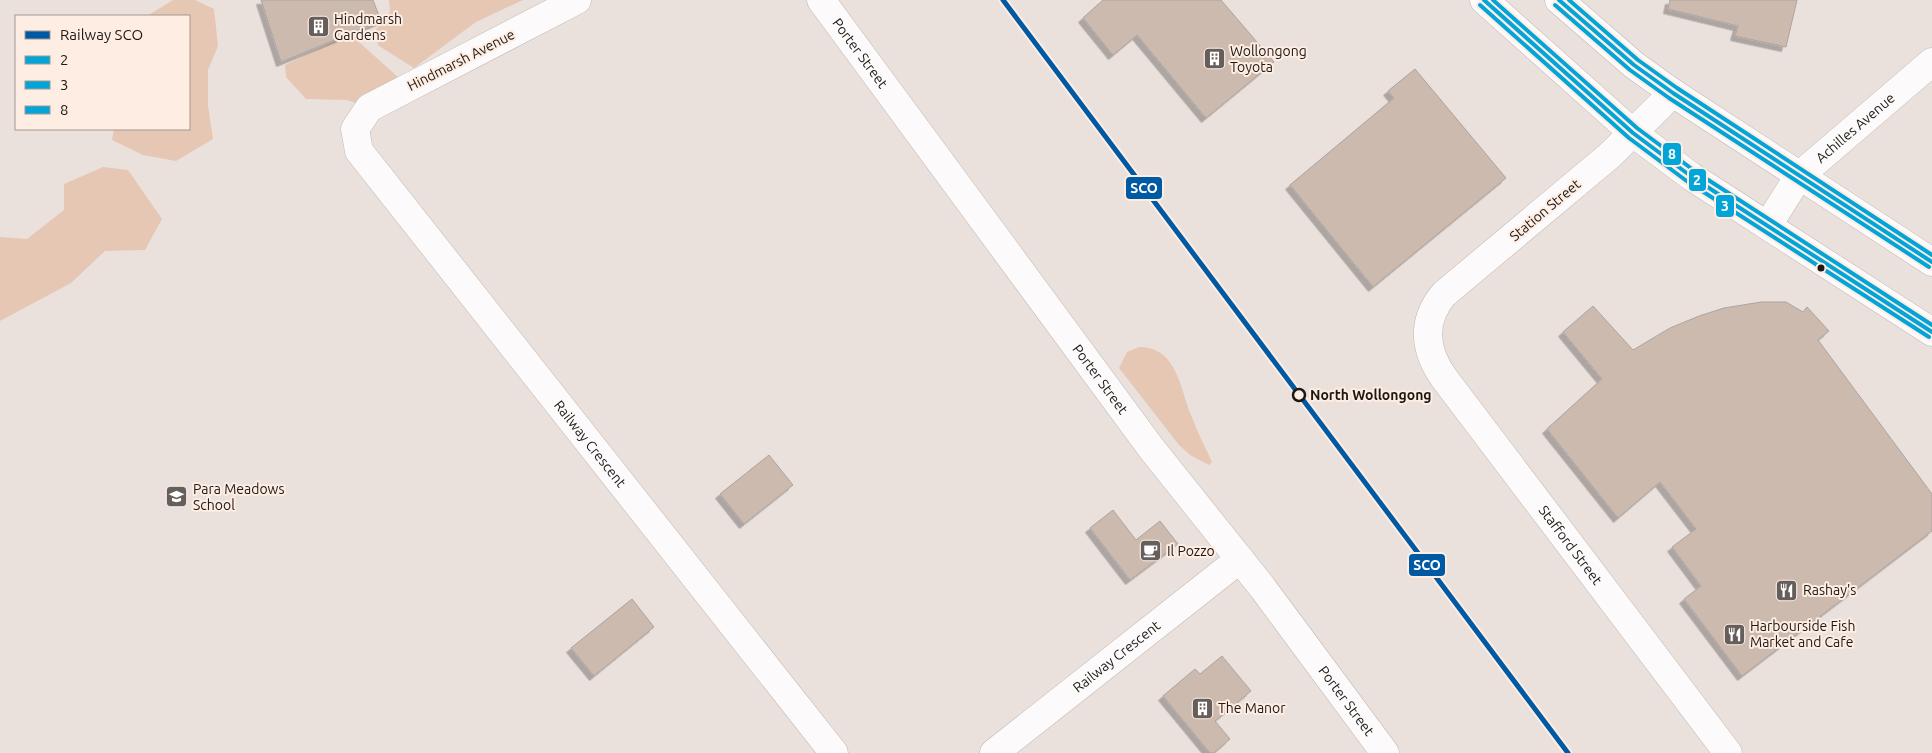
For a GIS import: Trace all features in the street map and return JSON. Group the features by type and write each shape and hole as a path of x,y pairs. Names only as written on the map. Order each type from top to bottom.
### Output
{"street":[{"name":"Hindmarsh Avenue","path":"356,129 368,108 576,0"},
{"name":"Porter Street","path":"821,0 1151,448 1240,559 1385,753"},
{"path":"1484,0 1633,133 1692,177 1932,332"},
{"path":"1560,0 1634,65 1673,93 1932,262"},
{"name":"Achilles Avenue","path":"1768,225 1799,176 1932,62"},
{"name":"Station Street","path":"1427,332 1434,308 1444,294 1554,203 1633,133 1673,93"},
{"name":"Railway Crescent","path":"356,129 359,151 834,753"},
{"name":"Stafford Street","path":"1427,332 1429,352 1444,378 1728,753"},
{"name":"Railway Crescent","path":"994,753 1240,559"}],"shaded area":[{"path":"173,0 195,0 214,9 218,46 208,70 208,105 213,139 176,161 143,155 112,140 114,130 190,130 190,15 149,15"},
{"path":"389,0 523,0 476,22 414,68 379,46 373,33 390,12"},
{"path":"350,34 398,77 387,107 369,108 347,100 306,99 286,77 285,65"},
{"path":"103,167 128,170 162,219 145,250 105,251 71,283 0,321 0,237 27,239 64,210 64,184"},
{"path":"1139,347 1152,349 1162,354 1175,371 1193,421 1212,462 1209,465 1190,455 1179,445 1119,368 1127,352"}],"building":[{"name":"Hindmarsh Gardens","path":"261,0 373,0 381,21 281,62"},
{"name":"Wollongong Toyota","path":"1103,0 1221,0 1274,62 1206,118 1137,35 1113,55 1083,18"},
{"path":"1670,0 1797,0 1786,47 1735,36 1738,26 1668,9"},
{"path":"1415,69 1506,178 1373,287 1290,185 1394,98 1388,91"},
{"path":"1761,302 1786,302 1803,312 1807,307 1829,331 1818,340 1932,494 1932,531 1742,676 1684,599 1701,586 1672,547 1696,529 1660,482 1618,518 1547,429 1602,379 1563,332 1593,306 1633,350 1670,328 1699,316 1724,308"},
{"path":"769,455 793,485 744,524 720,494"},
{"path":"1113,510 1136,540 1160,521 1178,544 1130,580 1090,528"},
{"path":"632,599 654,627 594,676 571,648"},
{"name":"The Manor","path":"1222,656 1251,691 1215,721 1230,739 1214,753 1210,753 1163,696 1195,669 1200,674"}],"rail line":[{"name":"SCO","path":"1003,0 1568,753"}],"transit line":[{"name":"2","path":"1484,0 1633,133 1692,177 1932,332"},
{"name":"8","path":"1493,0 1637,128 1696,172 1932,325"},
{"name":"2","path":"1559,0 1634,65 1673,93 1932,262"},
{"name":"8","path":"1569,0 1638,60 1677,88 1932,255"},
{"name":"3","path":"1480,5 1629,138 1688,182 1929,337"},
{"name":"3","path":"1555,5 1630,70 1669,98 1929,267"}],"place":[{"name":"Hindmarsh Gardens","path":"318,27"},
{"name":"Wollongong Toyota","path":"1214,59"},
{"name":"North Wollongong","path":"1299,395"},
{"name":"Para Meadows School","path":"177,497"},
{"name":"Il Pozzo","path":"1151,551"},
{"name":"Rashay's","path":"1787,590"},
{"name":"Harbourside Fish Market and Cafe","path":"1734,634"},
{"name":"The Manor","path":"1202,708"}]}
